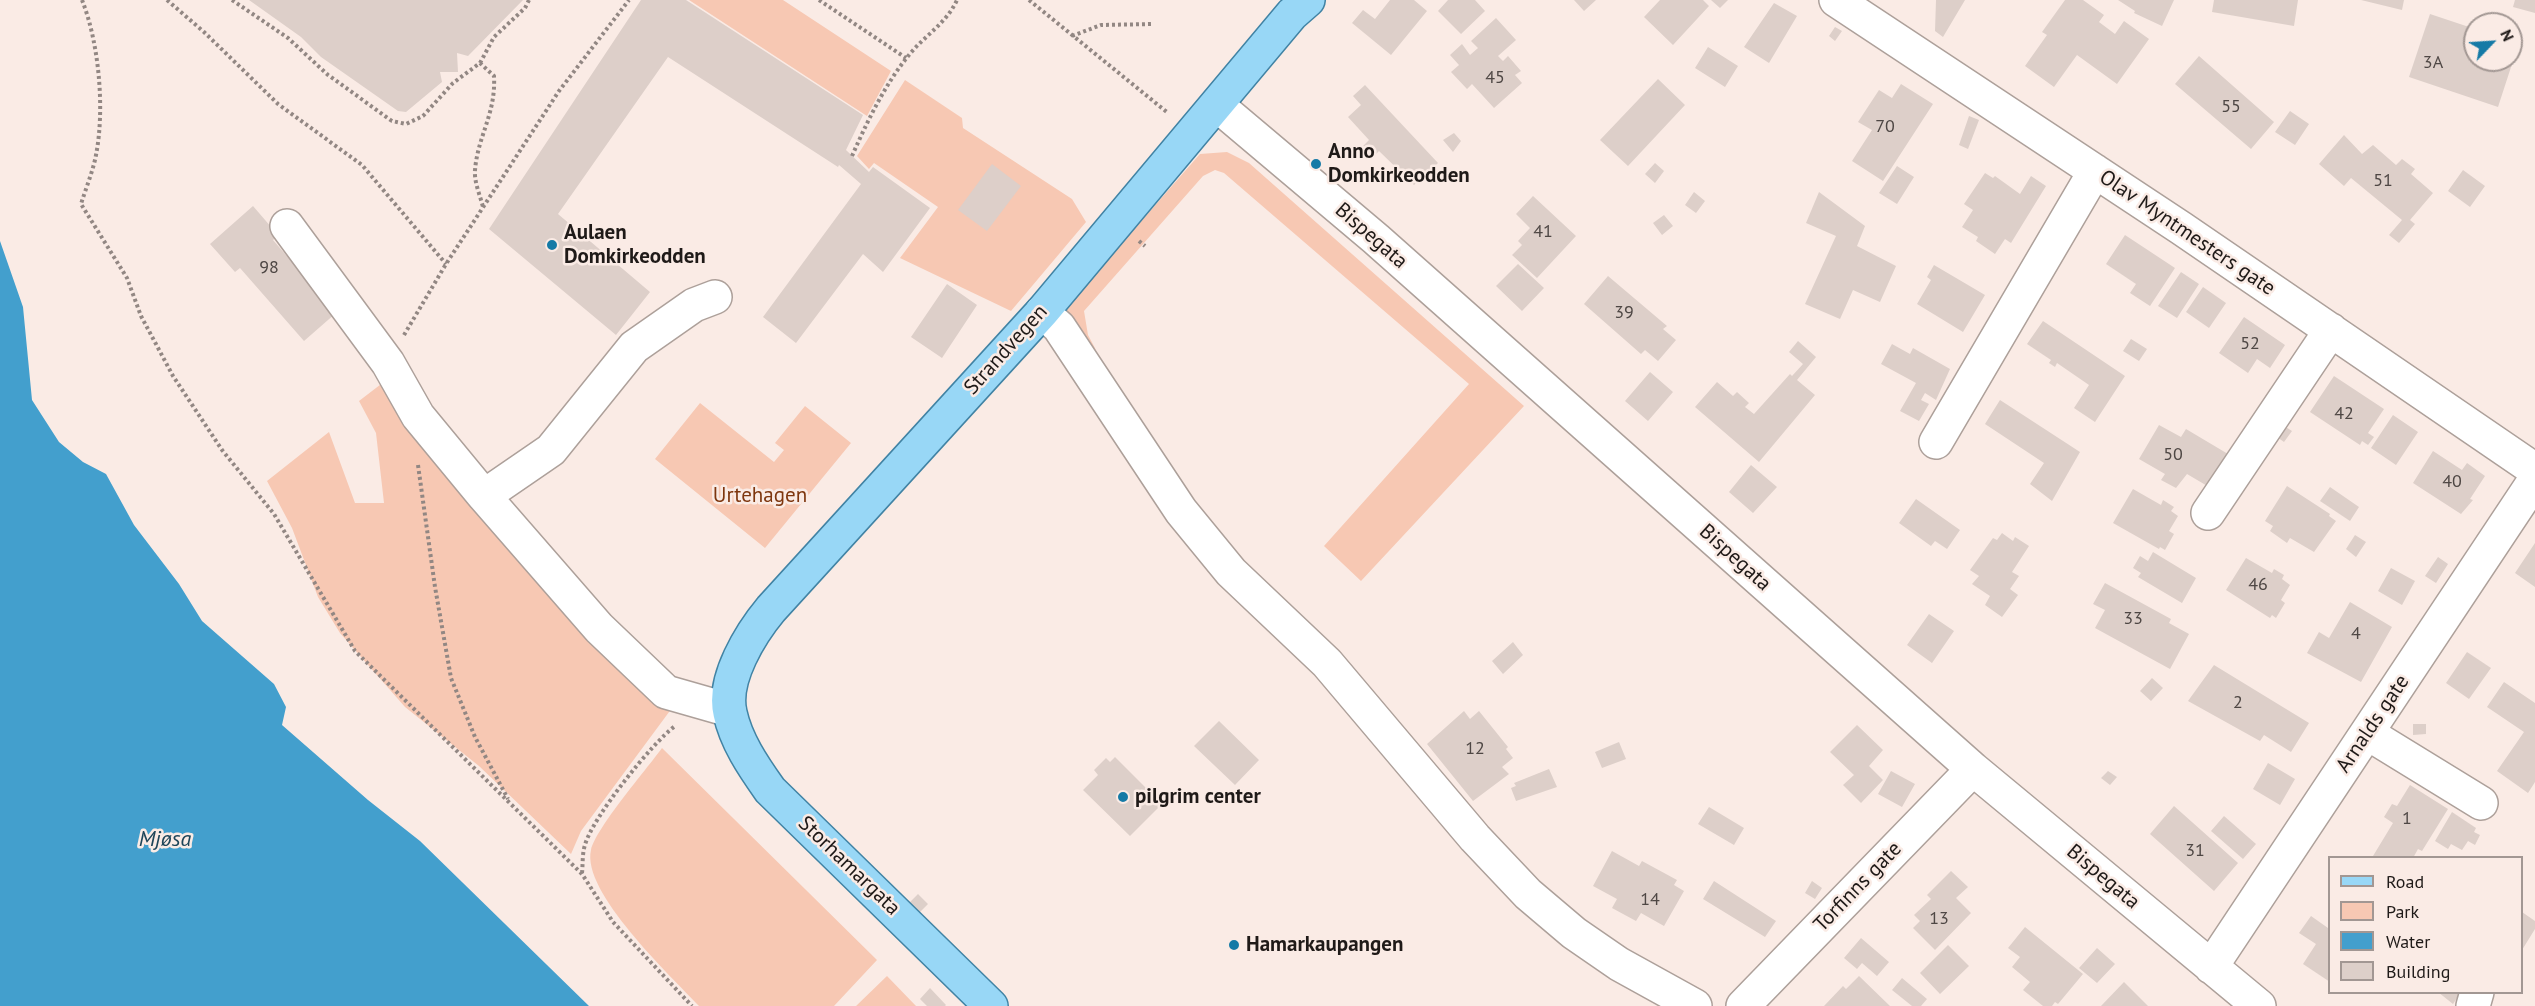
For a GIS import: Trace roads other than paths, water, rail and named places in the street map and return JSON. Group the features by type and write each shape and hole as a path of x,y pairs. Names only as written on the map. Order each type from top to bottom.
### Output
{"main road":[{"name":"Strandvegen","path":"729,710 740,654 753,630 1042,312 1292,14 1308,0"},
{"name":"Storhamargata","path":"729,710 749,760 770,790 991,1006"}],"street":[{"name":"Olav Myntmesters gate","path":"1836,0 2095,171 2535,470"},
{"name":"Bispegata","path":"1217,105 1376,239 1972,769 2259,1006"},
{"path":"1936,442 2095,171"},
{"path":"287,226 388,363 418,416 599,628 666,692 729,710"},
{"path":"484,496 551,450 634,347 694,305 715,297"},
{"path":"1042,312 1059,327 1181,511 1231,572 1327,663 1528,894 1574,933 1619,964 1695,1006"},
{"path":"2208,513 2331,330"},
{"name":"Arnalds gate","path":"2211,968 2535,480"},
{"path":"2367,733 2481,803"},
{"name":"Torfinns gate","path":"1743,1006 1972,769"}],"water":[{"name":"Mjøsa","path":"0,241 23,307 32,400 59,442 83,462 106,474 134,525 179,584 202,621 274,684 286,707 282,725 368,800 420,841 589,1006 0,1006"}],"place":[{"name":"Anno Domkirkeodden","path":"1316,164"},
{"name":"Aulaen Domkirkeodden","path":"552,245"},
{"name":"pilgrim center","path":"1123,797"},
{"name":"Hamarkaupangen","path":"1234,945"}],"park label":[{"name":"Urtehagen","path":"760,496"}]}
